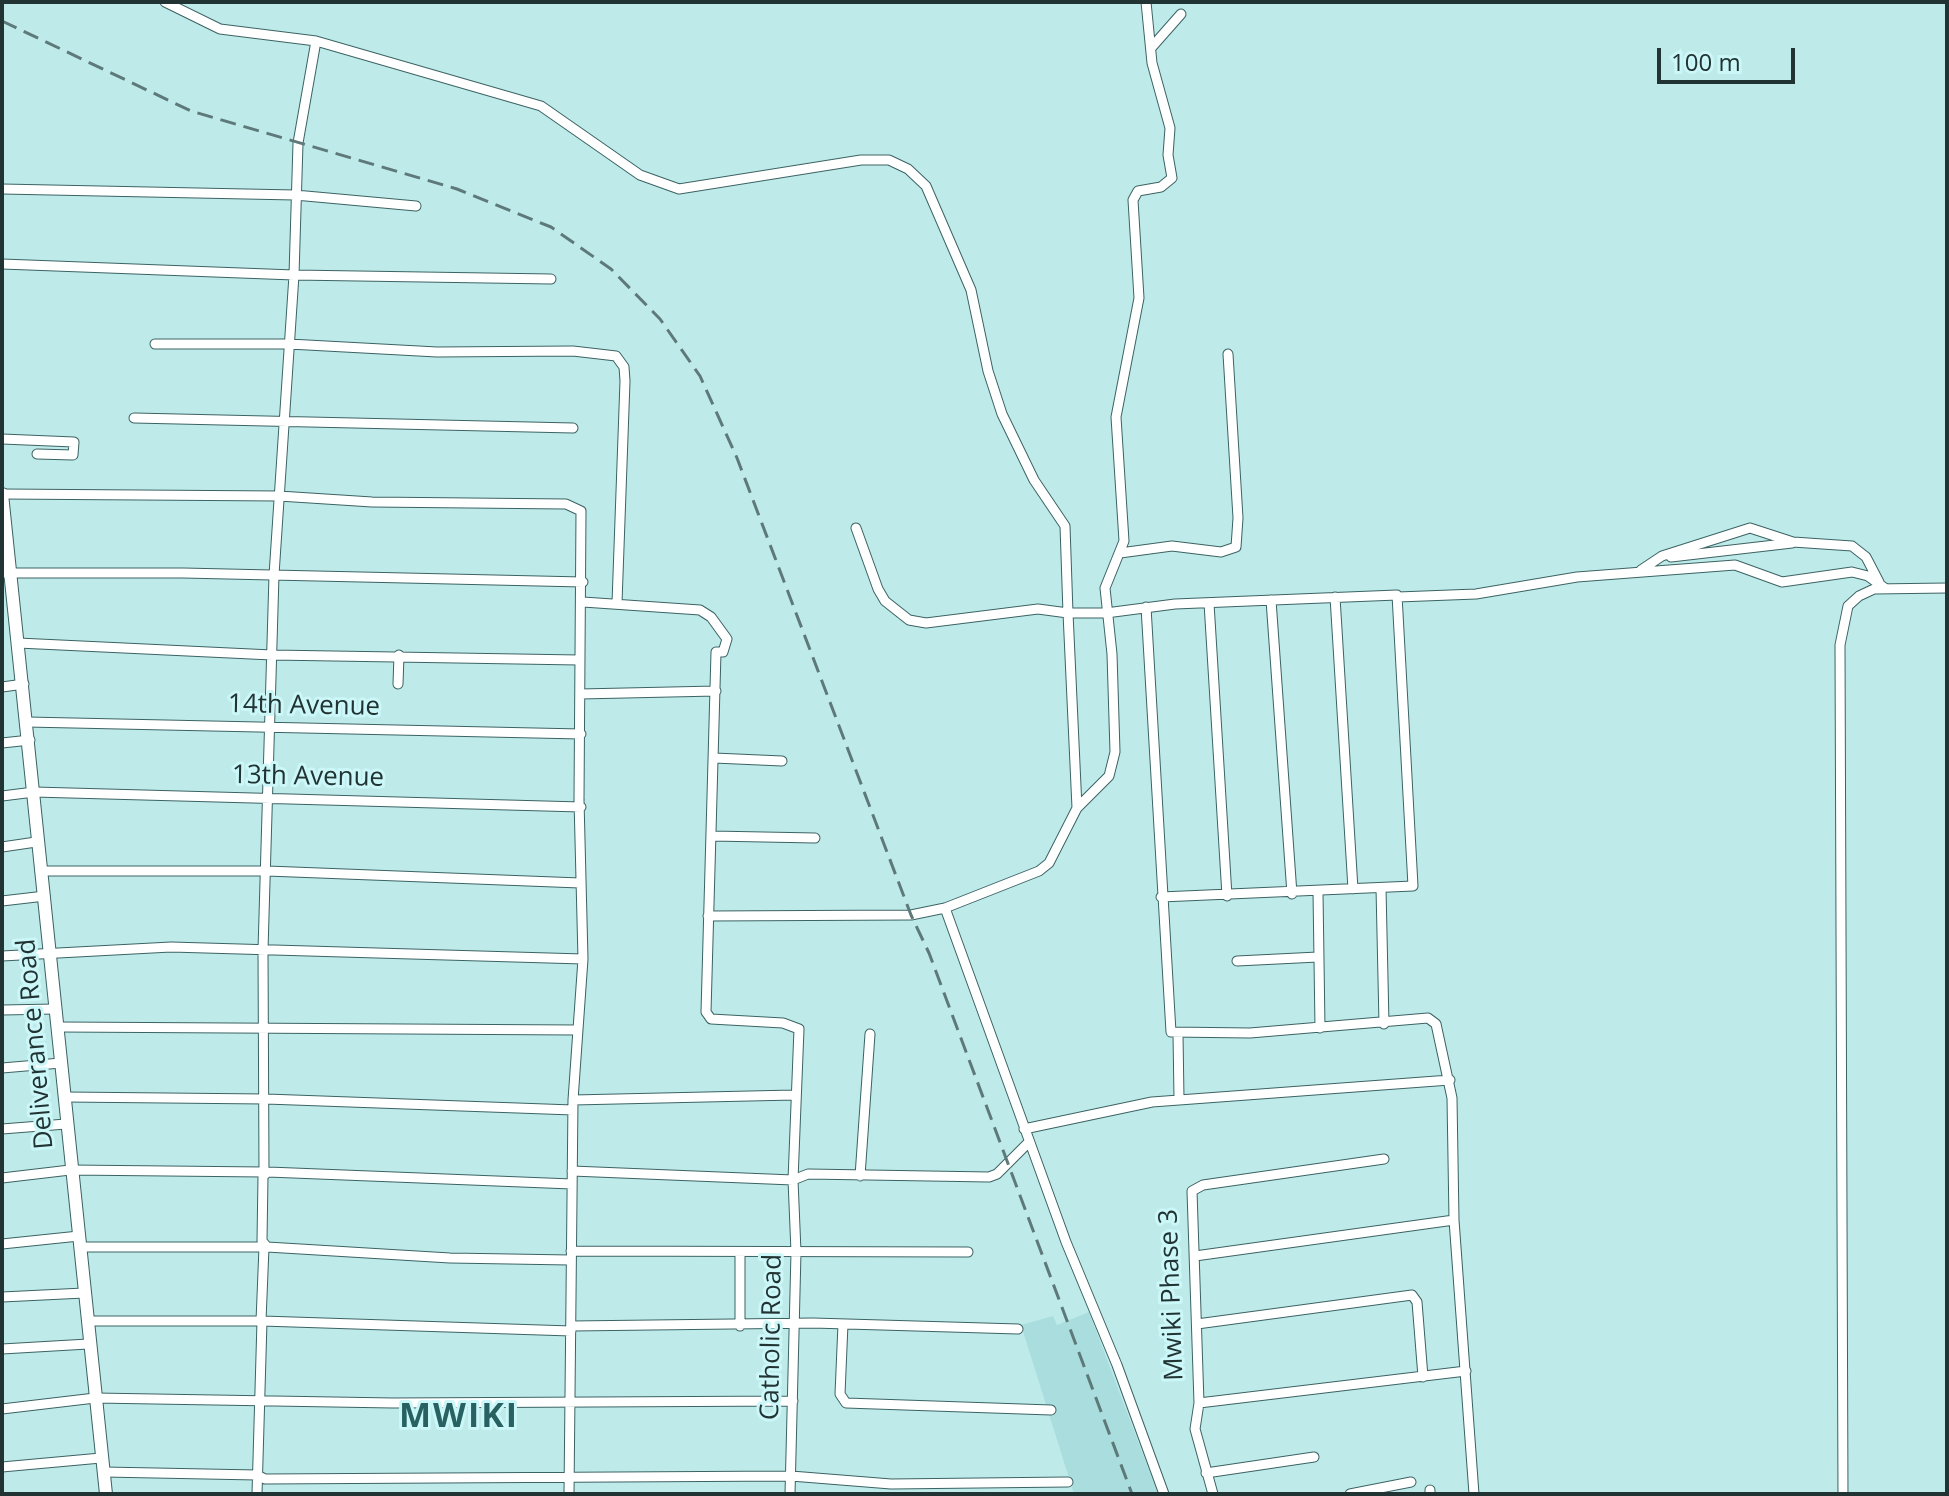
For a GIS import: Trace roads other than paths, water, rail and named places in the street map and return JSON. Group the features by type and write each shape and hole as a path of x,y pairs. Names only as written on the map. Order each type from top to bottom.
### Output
{"street":[{"path":"165,2 220,29 316,41 541,106 640,175 679,189 861,160 889,160 908,169 926,186 971,290 988,371 1002,414 1034,480 1065,526 1077,808"},
{"path":"583,602 706,612 727,639 723,652 716,652 708,916 911,915 945,908 1039,871 1049,863 1077,808 1109,776 1114,765 1112,654 1105,588 1124,541 1116,417 1139,298 1133,200 1138,191 1161,187 1172,178 1168,155 1170,128 1151,48 1146,2"},
{"path":"1151,48 1181,14"},
{"path":"257,1494 266,1099 263,950 272,727 274,575 294,275 298,143 316,41"},
{"path":"2,189 295,195 416,206"},
{"path":"2,264 294,275 551,279"},
{"path":"155,344 289,344 437,352 573,351 616,356 624,367 625,381 617,603"},
{"path":"1120,553 1172,546 1221,552 1236,547 1238,518 1228,354"},
{"path":"134,418 573,428"},
{"path":"2,439 74,442 73,455 37,454"},
{"path":"2,494 279,496 372,502 574,505 582,517 583,602 579,660 583,959 573,1105 571,1329 567,1402 569,1494"},
{"name":"Deliverance Road","path":"2,494 7,572 24,684 36,842 45,896 70,1170 106,1494"},
{"path":"856,528 885,601 909,620 926,623 1038,609 1106,613 1209,603 1395,594 1398,597 1476,594 1577,577 1735,565 1782,582 1852,572 1868,576 1883,586"},
{"path":"1638,572 1660,557 1750,528 1793,542"},
{"path":"1660,557 1793,542 1852,546 1866,557 1883,586"},
{"path":"7,572 583,582"},
{"path":"1843,1494 1840,645 1848,606 1866,592 1883,586 1947,588"},
{"path":"1335,597 1353,889"},
{"path":"1161,897 1292,894 1414,885 1398,597"},
{"path":"1271,600 1292,894"},
{"path":"1209,603 1227,896"},
{"path":"1146,607 1170,1029 1178,1034 1384,1024 1428,1018 1435,1021 1450,1080 1454,1220 1474,1494"},
{"path":"2,627 17,625"},
{"path":"18,643 272,655 579,660"},
{"path":"398,684 399,655"},
{"path":"2,687 24,684"},
{"path":"580,694 716,691"},
{"name":"14th Avenue","path":"27,722 581,734"},
{"path":"2,743 30,740"},
{"path":"714,758 782,761"},
{"name":"13th Avenue","path":"2,796 34,792 581,807"},
{"path":"712,836 815,838"},
{"path":"2,847 36,842"},
{"path":"40,871 267,871 580,883"},
{"path":"1381,888 1384,1024"},
{"path":"1318,892 1320,1028"},
{"path":"2,901 45,896"},
{"path":"945,908 1024,1129 1164,1494"},
{"name":"Catholic Road","path":"708,916 708,1017 783,1023 799,1029 794,1095 796,1252 790,1494"},
{"path":"2,956 171,947 583,959"},
{"path":"1237,961 1318,957"},
{"path":"2,1010 55,1009"},
{"path":"59,1027 577,1030"},
{"path":"860,1176 870,1034"},
{"path":"1178,1034 1179,1099"},
{"path":"2,1068 61,1063"},
{"path":"1024,1129 1123,1105 1450,1080"},
{"path":"65,1097 573,1105 794,1095"},
{"path":"2,1129 66,1124"},
{"path":"572,1171 793,1180 808,1174 989,1177 997,1174 1029,1142"},
{"name":"Mwiki Phase 3","path":"1213,1494 1195,1429 1199,1403 1195,1256 1190,1197 1196,1188 1384,1159"},
{"path":"2,1178 70,1170 264,1172 572,1184"},
{"path":"1195,1256 1454,1220"},
{"path":"2,1244 80,1241 263,1245 435,1258 740,1252 968,1252"},
{"path":"740,1252 740,1326"},
{"path":"2,1297 84,1293"},
{"path":"1197,1324 1412,1295 1417,1302 1423,1377"},
{"path":"87,1321 262,1321 571,1329 843,1324 1018,1329"},
{"path":"843,1324 840,1394 846,1403 1051,1410"},
{"path":"2,1349 88,1344"},
{"path":"1199,1403 1466,1371"},
{"path":"2,1409 95,1398 793,1401"},
{"path":"1206,1473 1314,1457"},
{"path":"2,1467 101,1458"},
{"path":"104,1472 257,1475 265,1479 570,1480 791,1476 891,1484 1068,1482"},
{"path":"1350,1494 1411,1482"}],"railway":[{"path":"2,21 191,111 457,189 551,227 611,269 660,319 700,376 737,458 911,915 929,953 1132,1494"}],"district":[{"name":"MWIKI","path":"459,1417"}]}
